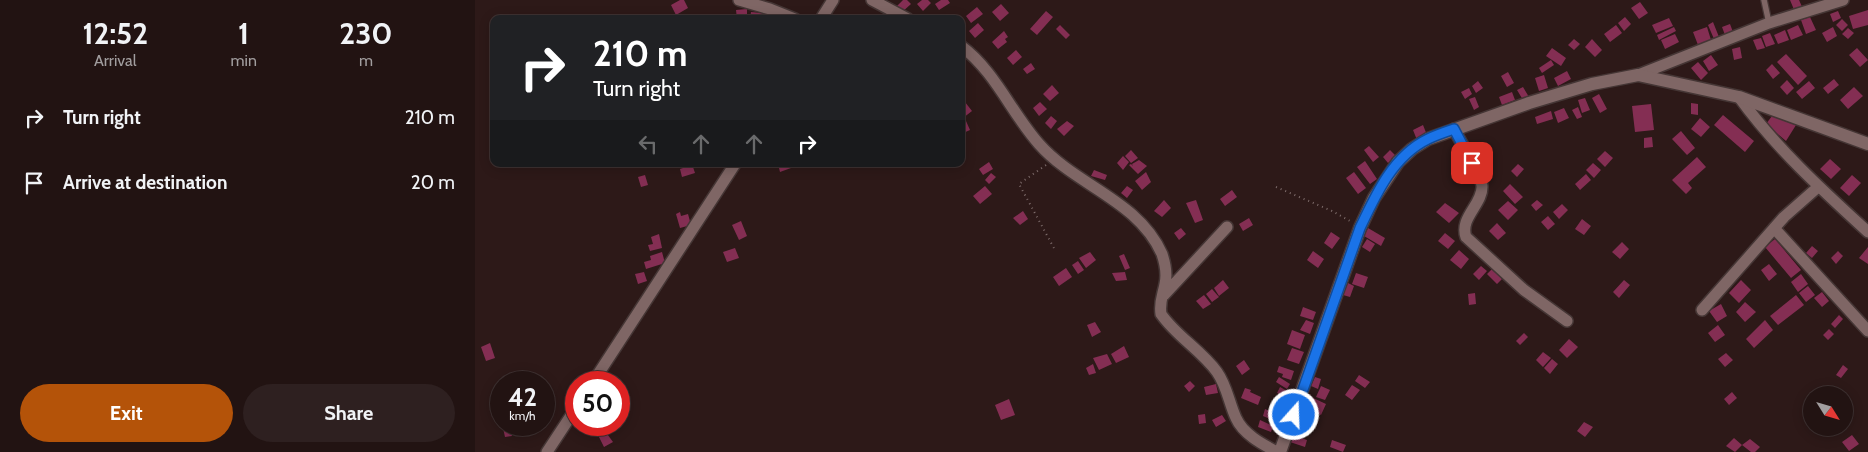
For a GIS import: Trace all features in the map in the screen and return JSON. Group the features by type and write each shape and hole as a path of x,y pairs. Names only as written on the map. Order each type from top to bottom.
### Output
{"main road":[{"path":"1280,452 1360,228 1374,198 1398,162 1412,149 1428,139 1592,84 1637,75 1739,96 1868,144"}],"street":[{"path":"739,0 770,8 786,15"},
{"path":"824,15 833,0"},
{"path":"872,0 900,15"},
{"path":"1637,75 1769,23 1843,0"},
{"path":"965,49 987,73 1039,144 1055,159 1117,201 1142,223 1162,255 1165,284 1161,298 1161,314 1217,372 1226,390 1236,419 1243,428 1251,436 1277,452"},
{"path":"1739,96 1754,117 1818,187 1868,232"},
{"path":"1454,129 1482,185 1480,196 1464,229 1466,237 1524,290 1567,321"},
{"path":"600,371 733,167"},
{"path":"1702,310 1774,228 1794,207 1818,187"},
{"path":"1161,298 1227,227"},
{"path":"1774,228 1866,325"},
{"path":"547,452 565,425"}],"lane":[{"path":"1764,0 1769,23"}],"path":[{"path":"1055,159 1019,184 1055,250"},
{"path":"1276,186 1332,211 1360,228"}],"building":[{"path":"684,0 688,8 676,15 671,5"},
{"path":"903,0 907,0 911,4 901,13 896,7"},
{"path":"922,0 928,0 931,3 923,11 917,4"},
{"path":"941,0 948,0 950,3 939,10 935,4"},
{"path":"1790,0 1799,0 1803,9 1795,12"},
{"path":"1640,2 1648,13 1639,19 1631,8"},
{"path":"1001,4 1009,13 1000,21 992,12"},
{"path":"977,7 983,14 971,23 966,16"},
{"path":"747,9 747,15 737,15 736,10"},
{"path":"1868,10 1868,25 1853,29 1849,16"},
{"path":"1046,11 1053,17 1037,35 1030,29"},
{"path":"1838,11 1841,18 1833,22 1830,14"},
{"path":"751,12 762,13 762,15 751,15"},
{"path":"1625,17 1631,24 1624,31 1618,23"},
{"path":"1810,17 1816,30 1806,34 1801,20"},
{"path":"1669,18 1673,26 1656,33 1652,25"},
{"path":"1842,19 1848,25 1842,31 1836,25"},
{"path":"1713,22 1719,37 1714,39 1708,25"},
{"path":"978,23 984,30 975,38 969,31"},
{"path":"1730,24 1733,32 1725,35 1722,27"},
{"path":"1060,25 1070,35 1066,39 1056,29"},
{"path":"1616,25 1622,33 1610,42 1604,34"},
{"path":"1798,25 1803,35 1791,40 1787,30"},
{"path":"1674,27 1676,31 1659,40 1657,35"},
{"path":"1707,27 1711,40 1698,45 1693,32"},
{"path":"1833,27 1837,36 1827,42 1822,33"},
{"path":"1848,28 1854,33 1848,39 1842,34"},
{"path":"1785,30 1789,40 1778,44 1774,35"},
{"path":"1004,31 1008,37 1005,39 1007,42 998,49 992,42"},
{"path":"1770,33 1775,44 1766,47 1762,36"},
{"path":"1675,34 1679,42 1665,49 1661,40"},
{"path":"1761,38 1765,48 1757,50 1753,40"},
{"path":"1574,39 1580,44 1574,50 1568,45"},
{"path":"1592,39 1602,50 1595,57 1585,47"},
{"path":"1740,47 1742,58 1734,60 1732,49"},
{"path":"1552,48 1566,58 1561,66 1546,56"},
{"path":"1857,48 1868,60 1860,67 1849,55"},
{"path":"1016,50 1022,57 1013,65 1007,58"},
{"path":"1786,54 1807,76 1798,85 1777,62"},
{"path":"1711,55 1718,65 1709,71 1703,61"},
{"path":"1551,60 1554,65 1542,73 1539,68"},
{"path":"1698,62 1708,73 1701,80 1691,68"},
{"path":"1031,63 1035,69 1027,74 1023,69"},
{"path":"1772,64 1780,73 1773,79 1766,70"},
{"path":"1567,71 1571,79 1558,86 1554,78"},
{"path":"1508,72 1514,83 1507,87 1501,76"},
{"path":"1544,75 1548,88 1539,91 1535,78"},
{"path":"1834,79 1839,85 1828,94 1823,88"},
{"path":"1787,80 1794,88 1787,95 1780,87"},
{"path":"1478,81 1483,88 1476,93 1472,86"},
{"path":"1809,81 1815,88 1802,99 1796,92"},
{"path":"1052,85 1059,93 1050,101 1043,94"},
{"path":"1523,87 1529,97 1523,100 1517,90"},
{"path":"1854,87 1863,96 1848,109 1840,100"},
{"path":"1469,88 1472,94 1465,99 1461,92"},
{"path":"1512,92 1515,100 1502,105 1499,97"},
{"path":"1599,94 1607,109 1600,113 1592,98"},
{"path":"1475,97 1479,107 1474,110 1469,99"},
{"path":"1585,98 1590,110 1582,113 1578,100"},
{"path":"965,102 972,111 965,116"},
{"path":"1040,102 1047,109 1039,116 1033,108"},
{"path":"1691,103 1698,104 1698,115 1691,114"},
{"path":"1651,104 1654,130 1635,132 1632,106"},
{"path":"1578,107 1582,117 1577,119 1572,110"},
{"path":"1564,108 1569,118 1558,123 1554,112"},
{"path":"1551,111 1553,119 1537,124 1535,117"},
{"path":"1723,115 1754,141 1745,152 1714,125"},
{"path":"1051,116 1057,121 1051,129 1045,123"},
{"path":"1772,116 1796,125 1786,141 1766,124"},
{"path":"1700,118 1710,127 1701,137 1691,129"},
{"path":"1067,121 1074,126 1064,136 1057,129"},
{"path":"965,122 970,130 965,132"},
{"path":"1423,125 1427,135 1417,140 1413,130"},
{"path":"1681,131 1695,148 1687,155 1672,139"},
{"path":"1652,137 1653,147 1644,148 1644,138"},
{"path":"1369,146 1379,157 1373,162 1364,150"},
{"path":"1131,150 1138,158 1131,163 1125,156"},
{"path":"1390,150 1396,156 1388,163 1383,157"},
{"path":"1605,151 1613,158 1605,167 1597,159"},
{"path":"1123,156 1129,162 1123,170 1117,163"},
{"path":"1697,157 1706,167 1688,183 1692,188 1686,194 1672,180"},
{"path":"1830,159 1841,169 1831,179 1820,169"},
{"path":"1139,160 1147,166 1138,174 1129,165 1133,166 1132,164"},
{"path":"1365,161 1377,179 1370,184 1357,167"},
{"path":"989,162 993,169 983,175 979,169"},
{"path":"1593,163 1601,170 1594,178 1586,170"},
{"path":"1518,164 1524,169 1517,177 1511,171"},
{"path":"693,167 695,173 682,177 680,169"},
{"path":"779,167 791,168 780,172"},
{"path":"1094,170 1107,175 1105,180 1091,176"},
{"path":"1146,172 1151,182 1142,190 1135,181"},
{"path":"1354,172 1366,188 1358,194 1346,178"},
{"path":"991,173 996,177 989,184 985,180"},
{"path":"1586,174 1591,180 1580,190 1575,184"},
{"path":"645,175 648,185 641,187 638,177"},
{"path":"1852,175 1861,183 1849,196 1840,188"},
{"path":"1510,184 1523,197 1515,204 1503,191"},
{"path":"985,186 992,194 980,204 973,196"},
{"path":"1127,186 1133,190 1127,198 1121,193"},
{"path":"1232,190 1237,197 1225,206 1220,199"},
{"path":"1164,200 1171,208 1162,217 1154,211"},
{"path":"1196,200 1203,220 1195,223 1186,203"},
{"path":"1537,200 1543,205 1536,211 1531,205"},
{"path":"1508,201 1518,210 1508,220 1498,210"},
{"path":"1445,203 1459,213 1449,223 1436,212"},
{"path":"1562,204 1568,210 1559,219 1553,212"},
{"path":"1023,211 1028,219 1020,225 1013,218"},
{"path":"680,212 681,216 688,214 691,225 680,228 676,214"},
{"path":"1548,216 1555,224 1548,230 1541,222"},
{"path":"1249,218 1253,225 1243,231 1239,224"},
{"path":"1582,219 1591,226 1584,235 1575,229"},
{"path":"741,221 747,236 739,240 732,225"},
{"path":"1497,223 1506,233 1498,240 1489,231"},
{"path":"1181,228 1186,234 1179,240 1174,233"},
{"path":"1368,228 1385,238 1381,246 1364,236"},
{"path":"1331,232 1340,238 1332,249 1324,243"},
{"path":"1445,233 1455,241 1448,249 1438,241"},
{"path":"659,234 662,248 650,251 648,245 653,244 651,237"},
{"path":"1367,239 1375,244 1370,252 1362,247"},
{"path":"1775,239 1801,270 1791,278 1765,247"},
{"path":"1622,242 1629,249 1620,259 1612,252"},
{"path":"1812,246 1818,251 1812,258 1806,253"},
{"path":"1868,247 1868,264 1859,258"},
{"path":"735,248 739,258 727,262 723,252"},
{"path":"1459,250 1469,259 1461,269 1450,260"},
{"path":"1313,251 1324,259 1318,268 1307,260"},
{"path":"1838,251 1843,256 1836,264 1831,258"},
{"path":"662,252 665,263 646,269 644,262 651,260 650,256"},
{"path":"1090,252 1096,260 1086,268 1079,258"},
{"path":"1124,254 1130,268 1125,270 1119,256"},
{"path":"1078,261 1084,270 1078,274 1072,265"},
{"path":"1769,264 1777,274 1769,281 1761,270"},
{"path":"1481,266 1487,271 1479,280 1473,274"},
{"path":"1066,268 1072,277 1059,286 1053,277"},
{"path":"1492,269 1502,279 1497,284 1487,274"},
{"path":"644,272 647,281 638,284 635,274"},
{"path":"1125,272 1127,280 1116,281 1112,273"},
{"path":"1356,273 1368,277 1364,288 1352,284"},
{"path":"1801,274 1808,284 1798,292 1791,282"},
{"path":"1223,280 1229,288 1219,296 1214,288"},
{"path":"1624,280 1630,285 1619,298 1613,292"},
{"path":"1741,280 1751,290 1739,303 1729,293"},
{"path":"1348,283 1354,286 1350,297 1343,295"},
{"path":"1808,286 1815,295 1806,302 1799,293"},
{"path":"1212,289 1219,297 1212,302 1206,294"},
{"path":"1822,292 1829,301 1822,307 1814,298"},
{"path":"1475,293 1476,304 1469,305 1468,294"},
{"path":"1204,295 1211,304 1203,309 1196,301"},
{"path":"1796,295 1804,305 1778,325 1770,316"},
{"path":"1745,302 1756,312 1745,322 1736,312"},
{"path":"1721,304 1727,316 1717,322 1709,311"},
{"path":"1303,307 1316,312 1313,320 1300,316"},
{"path":"1839,315 1843,319 1835,328 1831,324"},
{"path":"1306,320 1314,323 1310,334 1300,330"},
{"path":"1765,320 1773,330 1754,348 1746,339"},
{"path":"1095,322 1101,332 1092,337 1087,325"},
{"path":"1718,325 1725,335 1715,342 1708,333"},
{"path":"1829,329 1834,334 1828,340 1823,335"},
{"path":"1292,330 1305,335 1300,349 1287,344"},
{"path":"1524,333 1528,337 1520,345 1516,341"},
{"path":"1569,339 1578,347 1567,358 1559,350"},
{"path":"490,343 495,358 486,361 481,347"},
{"path":"1124,346 1129,357 1116,363 1111,354"},
{"path":"1292,348 1304,352 1299,364 1287,360"},
{"path":"1543,352 1551,358 1543,367 1536,360"},
{"path":"1726,353 1733,360 1725,367 1718,359"},
{"path":"1107,354 1112,364 1099,370 1093,358"},
{"path":"1552,359 1558,364 1550,374 1544,368"},
{"path":"1244,360 1250,369 1242,375 1236,366"},
{"path":"1093,364 1096,373 1089,375 1086,368"},
{"path":"1843,365 1848,369 1841,378 1836,375"},
{"path":"1279,366 1294,371 1291,380 1282,377 1283,374 1277,372"},
{"path":"1359,375 1370,382 1365,388 1355,381"},
{"path":"1279,377 1290,384 1287,389 1276,382"},
{"path":"1315,377 1321,379 1318,389 1311,386"},
{"path":"1190,381 1195,386 1189,392 1184,386"},
{"path":"1216,384 1218,393 1206,395 1204,387"},
{"path":"1352,385 1360,390 1352,400 1345,395"},
{"path":"1321,386 1330,390 1325,400 1316,397"},
{"path":"1280,387 1291,393 1288,398 1277,393"},
{"path":"1245,388 1261,397 1258,405 1241,398"},
{"path":"1732,392 1737,398 1729,405 1724,399"},
{"path":"1311,397 1326,404 1321,415 1306,407"},
{"path":"1009,399 1015,415 1001,420 995,405"},
{"path":"1265,409 1273,412 1274,409 1278,410 1274,421 1263,416"},
{"path":"1205,414 1206,423 1199,424 1198,415"},
{"path":"1222,415 1226,421 1216,427 1212,420"},
{"path":"1300,418 1314,423 1312,430 1298,425"},
{"path":"1260,420 1273,426 1271,432 1258,427"},
{"path":"1584,422 1593,427 1585,437 1577,431"},
{"path":"1293,435 1307,440 1305,447 1290,442"},
{"path":"598,436 609,436 613,442 604,447"},
{"path":"1853,436 1859,444 1849,451 1842,442"},
{"path":"1734,438 1742,445 1735,452 1726,446"},
{"path":"1750,439 1760,447 1755,452 1751,452 1742,445"},
{"path":"1332,440 1346,445 1343,452 1330,447"}],"route":[{"path":"1294,415 1360,228 1374,198 1387,177 1398,162 1412,149 1428,139 1454,129 1472,163"}]}
